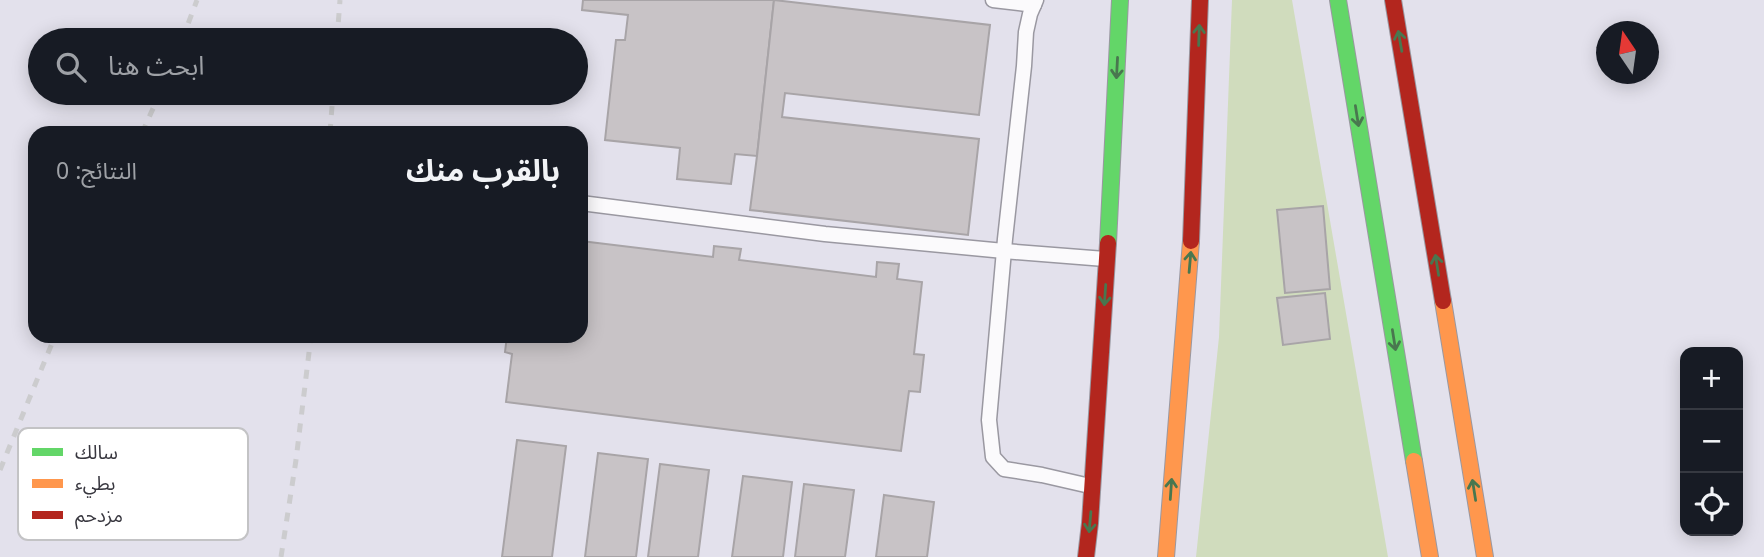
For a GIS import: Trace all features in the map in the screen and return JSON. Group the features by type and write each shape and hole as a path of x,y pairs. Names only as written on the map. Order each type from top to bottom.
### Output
{"street":[{"path":"1086,557 1107,259 1120,0"},
{"path":"1166,557 1192,229 1200,0"},
{"path":"1338,0 1430,557"},
{"path":"1393,0 1485,557"}],"lane":[{"path":"993,0 1035,2 1026,32 1004,251 989,419 993,457 1004,469 1092,486"},
{"path":"588,204 825,234 1107,259"}],"green space":[{"path":"1232,0 1292,0 1388,557 1196,557 1219,337"}],"building":[{"path":"583,0 774,0 757,156 735,154 731,184 677,179 680,148 605,140 616,40 625,40 628,15 582,10"},
{"path":"774,0 990,25 979,115 785,93 782,117 979,139 968,235 750,210"},
{"path":"1323,206 1330,289 1285,293 1277,210"},
{"path":"588,242 713,257 714,246 741,249 739,260 876,277 877,262 899,264 897,279 922,282 914,354 924,355 920,392 909,391 901,451 506,402 512,354 505,352 506,343 588,343"},
{"path":"1325,293 1330,339 1283,345 1277,298"},
{"path":"517,440 566,446 552,557 502,557"},
{"path":"598,453 648,459 636,557 585,557"},
{"path":"660,464 709,470 698,557 648,557"},
{"path":"743,476 792,482 783,557 732,557"},
{"path":"804,484 854,490 845,557 795,557"},
{"path":"884,495 934,502 927,557 876,557"}],"railway":[{"path":"186,28 197,0"},
{"path":"338,28 340,0"},
{"path":"145,126 155,105"},
{"path":"331,126 332,105"},
{"path":"0,470 52,343"},
{"path":"281,557 310,343"}],"traffic: fast":[{"path":"1108,243 1120,0"},
{"path":"1338,0 1414,461"}],"traffic: slow":[{"path":"1166,557 1191,241"},
{"path":"1443,301 1485,557"},
{"path":"1414,461 1430,557"}],"traffic: jam":[{"path":"1191,241 1200,0"},
{"path":"1393,0 1443,301"},
{"path":"1086,557 1108,243"}]}
